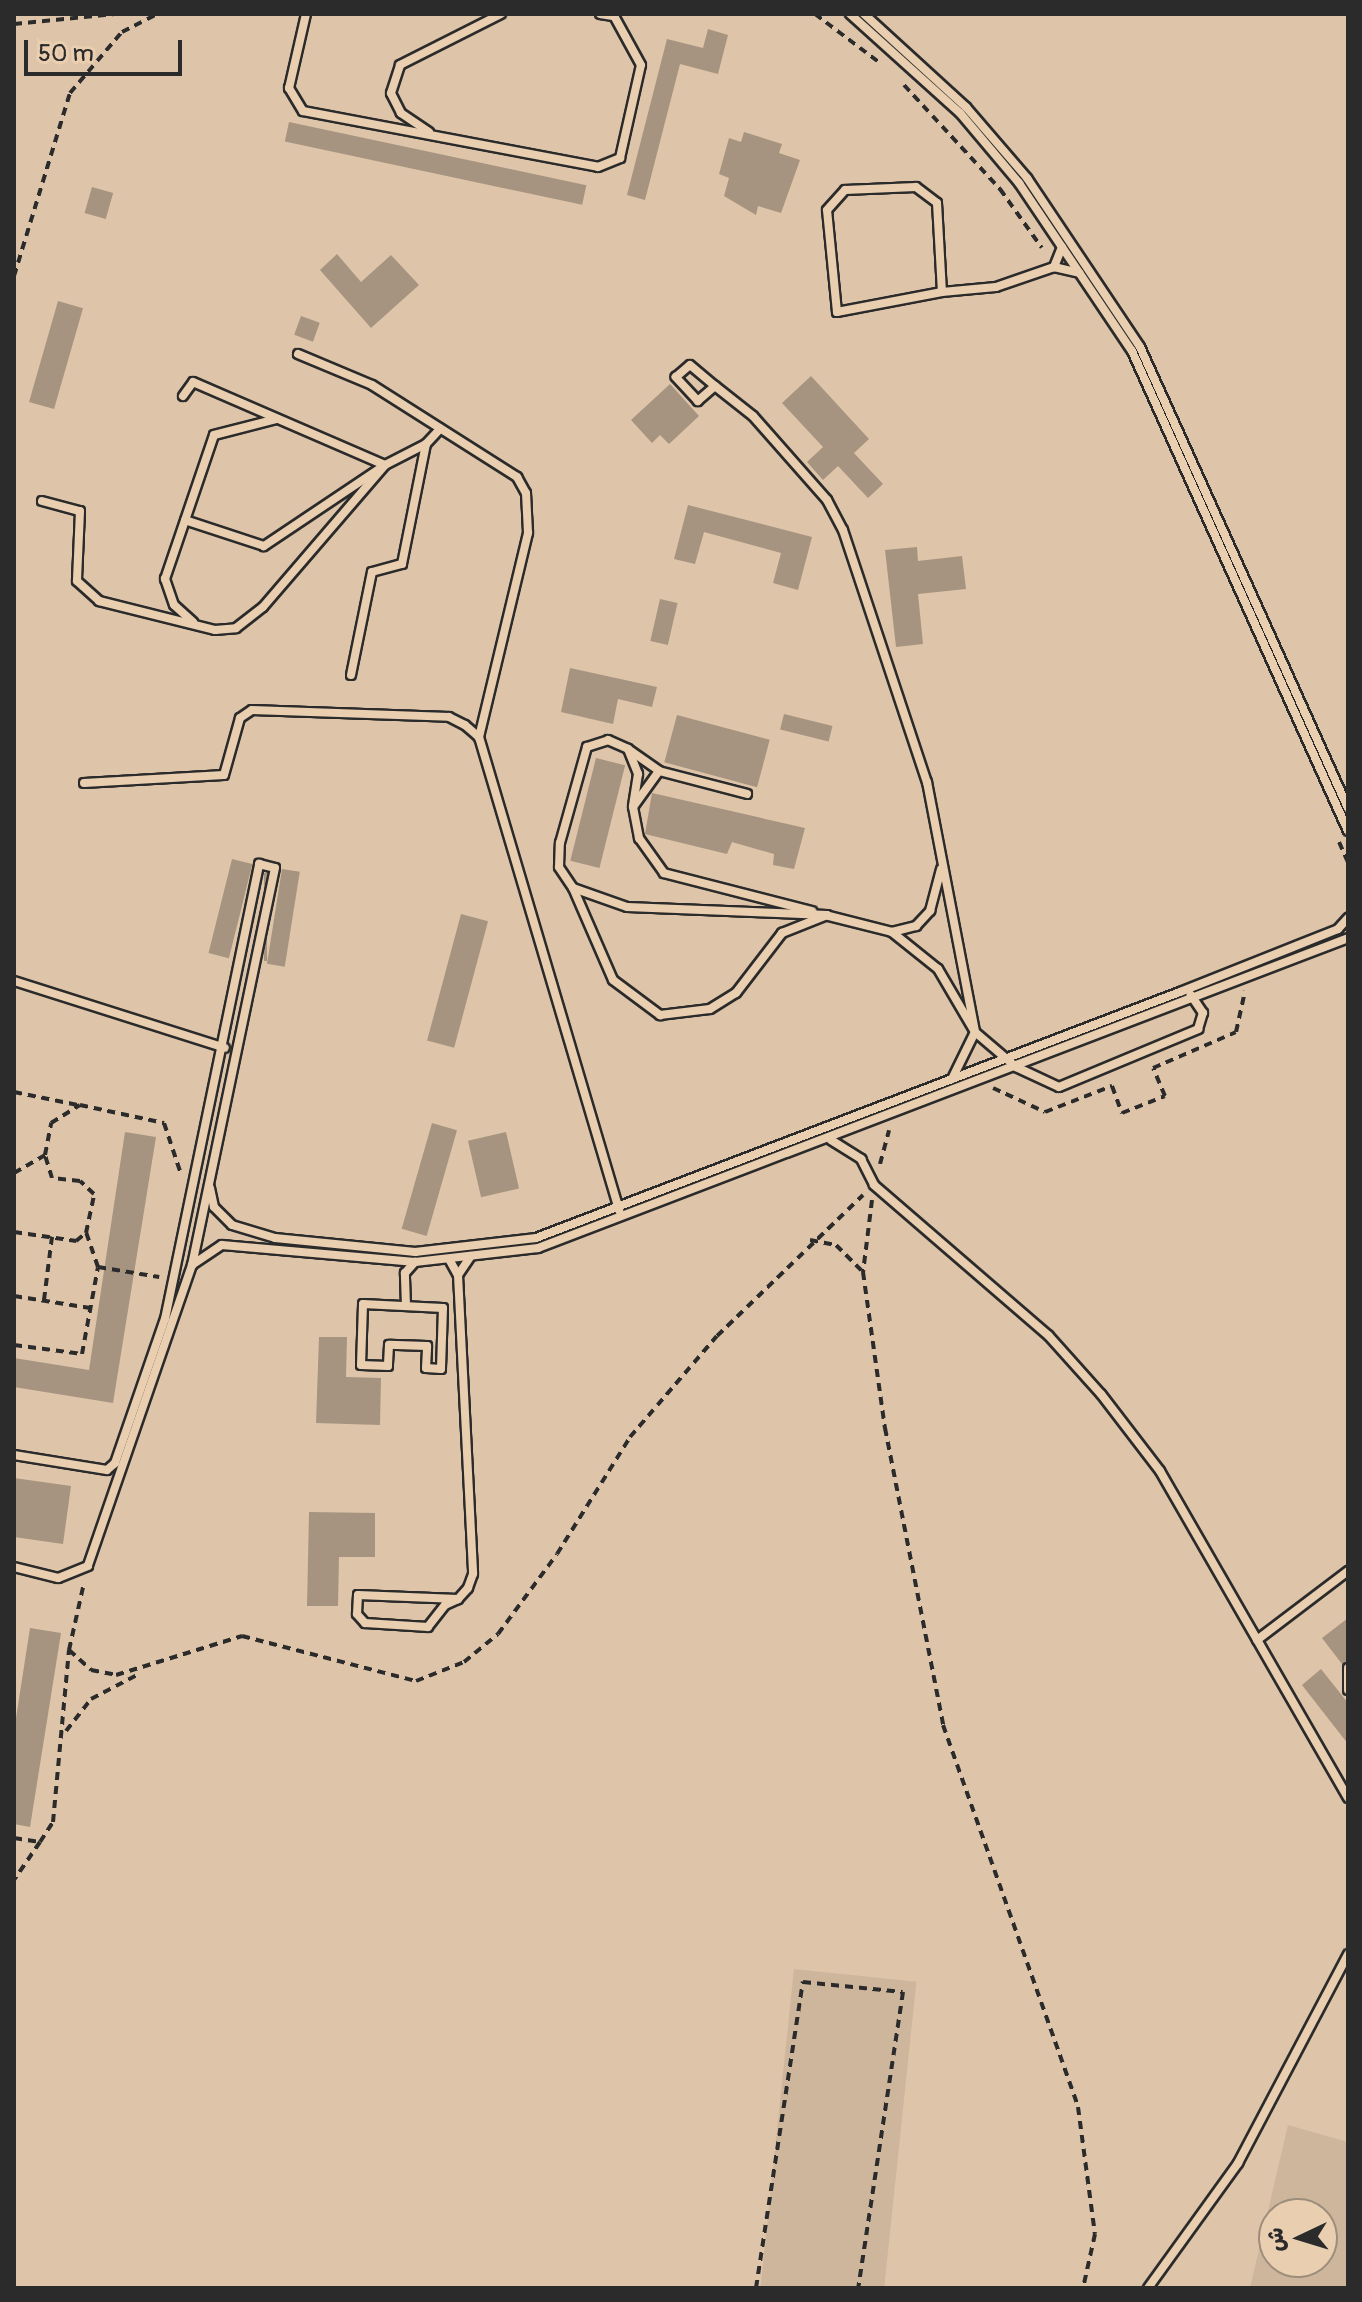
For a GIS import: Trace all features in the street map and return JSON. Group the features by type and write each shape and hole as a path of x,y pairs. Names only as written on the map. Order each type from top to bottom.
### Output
{"lane":[{"path":"306,14 289,88 303,111 598,167 620,158 641,65 613,15 600,14"},
{"path":"434,136 401,113 391,93 400,65 501,14"},
{"path":"850,14 960,113 1062,247 1132,351 1184,458 1348,831"},
{"path":"864,14 966,107 1027,178 1140,347 1348,808"},
{"path":"942,292 937,203 916,187 845,190 827,210 837,312 942,292 996,287 1054,267 1080,273"},
{"path":"1054,267 1062,247"},
{"path":"298,354 372,385 517,477 531,508 479,737 619,1211"},
{"path":"715,386 698,401 676,377 690,365 715,386 827,500 843,530 927,782 943,864 975,1032 949,1082"},
{"path":"183,396 193,382 385,465"},
{"path":"193,622 174,605 165,579 214,435 278,419"},
{"path":"185,520 264,546 385,465 426,444 440,429"},
{"path":"351,675 372,572 402,564 426,444"},
{"path":"42,501 80,511 77,581 99,601 193,622 236,628 263,607 385,465"},
{"path":"84,783 224,775 240,718 252,710 449,717 479,737"},
{"path":"747,794 659,771 628,749 608,740 587,747 560,843 559,867 573,888 613,980 660,1015 710,1009 736,993 782,933 827,915"},
{"path":"628,749 638,774 633,807 639,838 664,873 892,932 938,969 975,1032 1014,1062 1059,1087 1198,1029 1203,1013 1196,996"},
{"path":"633,807 659,771"},
{"path":"14,1455 107,1470 115,1463 174,1280 259,864 275,868 233,1051 192,1265 88,1566 58,1578 14,1567"},
{"path":"892,932 916,926 930,911 943,864"},
{"path":"573,888 627,907 827,915"},
{"path":"192,1265 222,1245 415,1262 538,1248 607,1226 893,1116 1180,992 1338,929 1348,918"},
{"path":"209,1184 214,1207 232,1225 355,1248 415,1252 536,1238 619,1211 949,1082 1014,1062 1348,938"},
{"path":"14,981 233,1051"},
{"path":"1180,992 1196,996"},
{"path":"831,1140 861,1159 874,1185 1071,1357 1160,1471 1348,1798"},
{"path":"458,1275 471,1256"},
{"path":"449,1259 458,1275 473,1574 458,1599 428,1627 365,1623 357,1614 358,1595 458,1599"},
{"path":"394,1261 405,1273 406,1306"},
{"path":"405,1273 415,1262"},
{"path":"363,1304 406,1306 443,1308 441,1369 426,1368 427,1346 389,1345 388,1366 361,1365 363,1304"},
{"path":"1257,1640 1348,1571"},
{"path":"1348,1668 1348,1690"},
{"path":"1148,2288 1238,2163 1348,1954"}],"path":[{"path":"14,24 115,14"},
{"path":"14,276 17,250 70,93 122,32 157,14"},
{"path":"815,14 887,69"},
{"path":"899,79 1000,189 1042,248"},
{"path":"14,1092 164,1123 192,1200"},
{"path":"14,1345 82,1354 98,1267 86,1233 94,1194 80,1181 52,1178 45,1155 51,1123 80,1105"},
{"path":"893,1116 874,1185 863,1272 885,1428 943,1725 1078,2107 1095,2234 1083,2288"},
{"path":"14,1173 45,1155"},
{"path":"65,1732 91,1699 195,1646 242,1636 416,1681 464,1662 498,1634 557,1554 630,1437 810,1240 874,1185"},
{"path":"14,1232 76,1241 86,1233"},
{"path":"44,1300 52,1237"},
{"path":"810,1240 836,1245 863,1272"},
{"path":"98,1267 174,1280"},
{"path":"14,1296 90,1308"},
{"path":"14,1880 53,1822 65,1732 69,1650 88,1566"},
{"path":"69,1650 91,1670 145,1671"},
{"path":"14,1838 40,1842"},
{"path":"756,2288 803,1982 903,1992 858,2288"}],"shaded area":[{"path":"794,1969 916,1982 884,2288 760,2288"},
{"path":"1288,2125 1348,2142 1348,2288 1250,2288 1258,2254 1258,2278 1338,2278 1338,2198 1271,2198"}],"building":[{"path":"708,29 728,35 718,74 680,64 645,200 627,195 667,39 703,48"},
{"path":"289,122 586,185 582,205 285,142"},
{"path":"744,132 782,144 779,153 800,160 781,213 758,206 756,215 724,196 729,178 719,174 729,138 741,142"},
{"path":"92,187 113,193 106,219 85,213"},
{"path":"337,254 361,282 391,255 419,285 371,328 320,270"},
{"path":"58,301 83,308 54,409 29,402"},
{"path":"301,316 320,323 313,342 294,335"},
{"path":"811,376 869,439 854,453 883,484 868,498 838,466 823,480 807,462 823,447 782,403"},
{"path":"670,384 699,416 669,444 660,435 652,443 631,420"},
{"path":"688,505 812,537 798,590 773,583 781,553 704,532 695,564 674,559"},
{"path":"917,547 918,561 962,556 966,589 918,594 923,644 896,647 885,550"},
{"path":"660,599 678,603 668,645 650,641"},
{"path":"570,668 657,687 652,707 618,699 613,724 561,712"},
{"path":"784,714 833,726 829,742 780,730"},
{"path":"677,715 770,740 757,787 664,762"},
{"path":"596,758 625,765 599,868 570,861"},
{"path":"652,793 805,828 794,869 773,865 774,854 732,842 727,854 645,834"},
{"path":"232,859 252,864 229,958 209,953"},
{"path":"282,869 300,872 285,967 267,964"},
{"path":"264,873 267,873 267,961 264,961"},
{"path":"461,914 488,921 454,1048 427,1041"},
{"path":"432,1123 457,1130 427,1236 402,1229"},
{"path":"125,1132 156,1137 113,1403 14,1387 14,1358 89,1370"},
{"path":"506,1132 519,1189 481,1197 468,1141"},
{"path":"319,1337 347,1337 346,1377 381,1378 380,1425 316,1423"},
{"path":"14,1478 71,1486 63,1544 14,1537"},
{"path":"309,1512 375,1513 375,1557 339,1557 338,1606 307,1606"},
{"path":"1348,1618 1348,1661 1342,1664 1322,1638"},
{"path":"30,1628 61,1633 30,1827 14,1824 14,1731"},
{"path":"1321,1669 1348,1703 1348,1744 1302,1685"}]}
